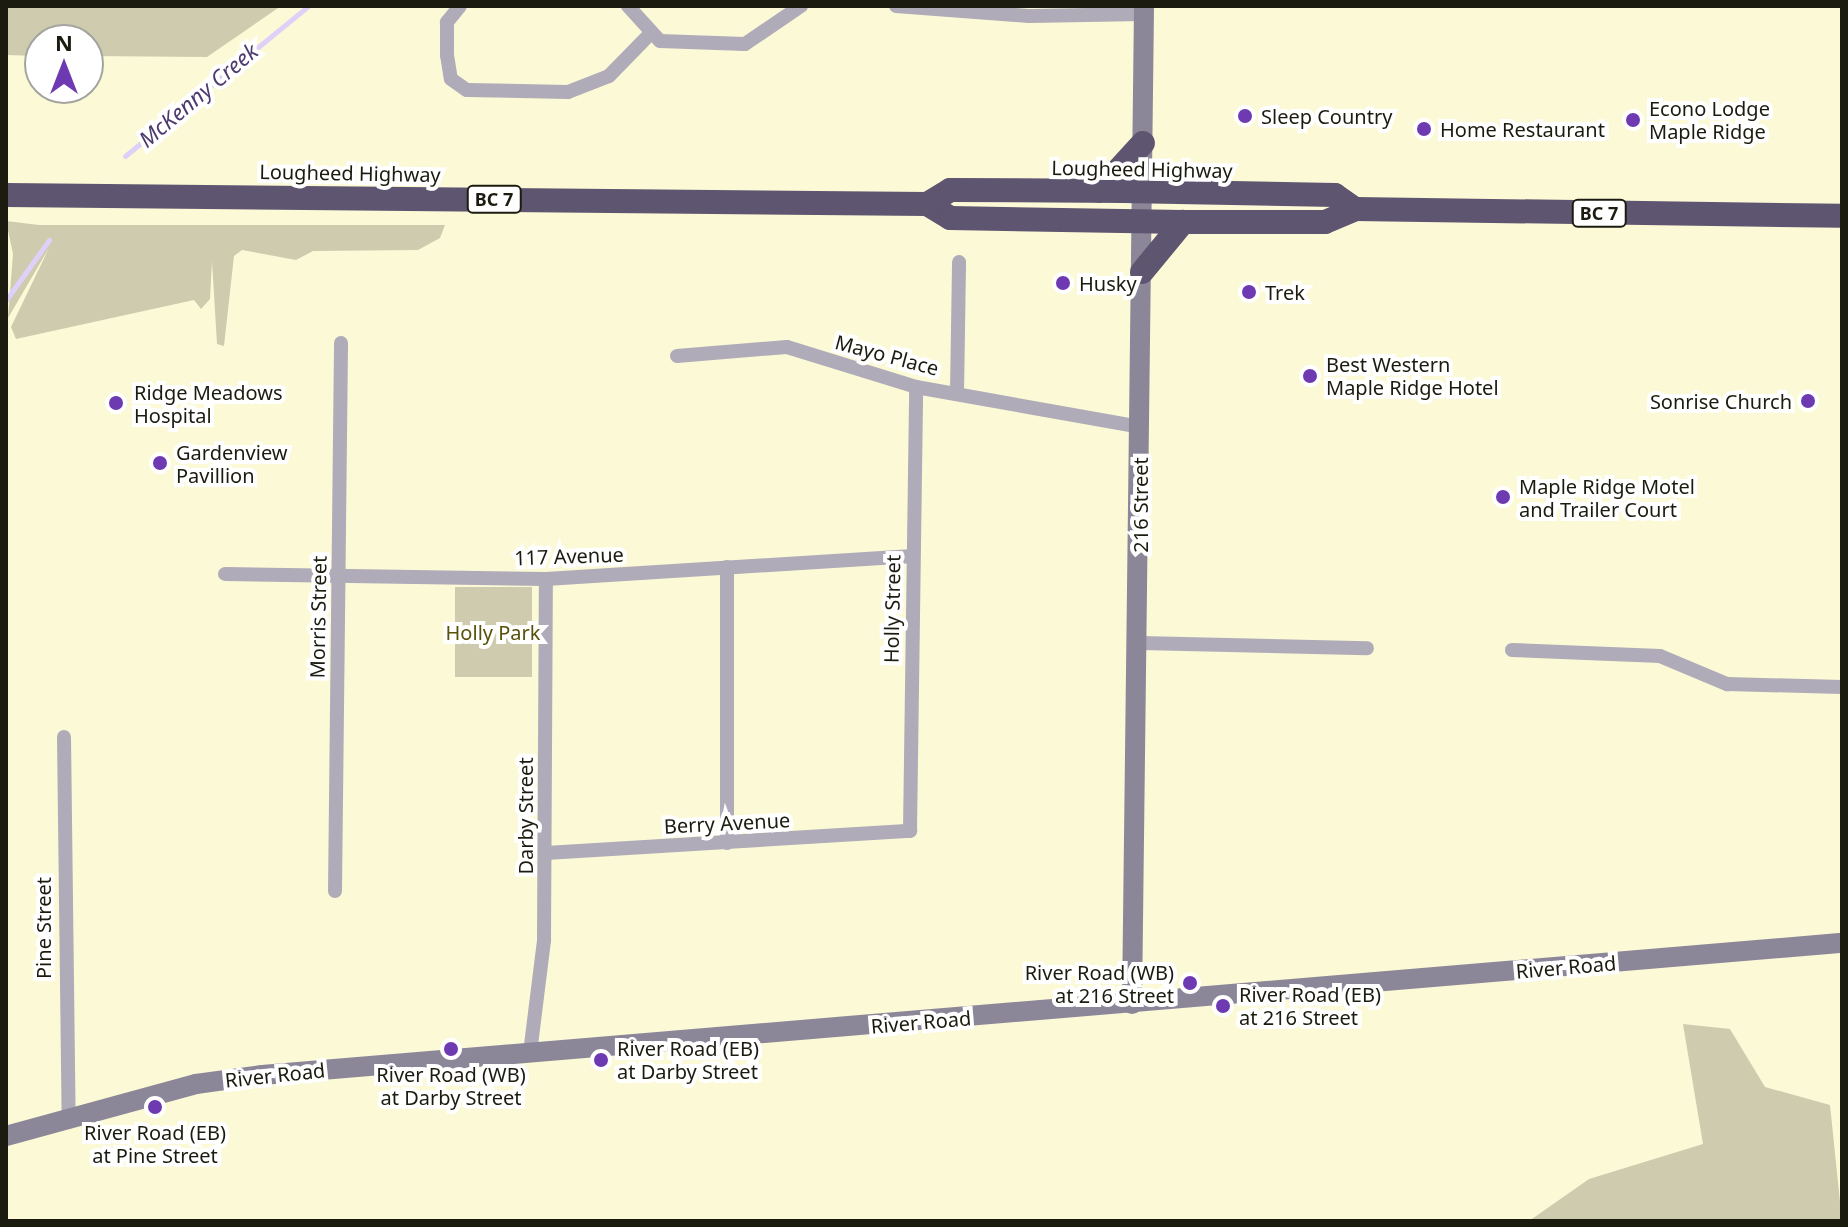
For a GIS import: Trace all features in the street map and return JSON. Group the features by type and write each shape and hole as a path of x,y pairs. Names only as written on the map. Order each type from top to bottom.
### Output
{"highway":[{"path":"1099,191 1143,143"},
{"name":"Lougheed Highway","path":"927,204 950,190 1099,191 1335,195 1355,209"},
{"name":"Lougheed Highway","path":"6,192 927,204 950,218 1183,222 1325,222 1355,209 1842,216"},
{"path":"1142,272 1183,222"}],"street":[{"path":"460,6 447,22 447,55 451,79 467,90 568,92 609,76 648,36"},
{"path":"628,6 648,36"},
{"path":"648,36 745,44 801,6"},
{"path":"896,6 1029,16 1144,10"},
{"name":"216 Street","path":"1132,1004 1140,643 1144,10"},
{"name":"Mayo Place","path":"677,356 787,347 916,387 957,393 959,262"},
{"name":"Morris Street","path":"335,891 341,343"},
{"name":"Holly Street","path":"910,831 916,387"},
{"path":"957,393 1141,427"},
{"name":"117 Avenue","path":"225,574 546,579 913,556"},
{"path":"727,567 727,843"},
{"name":"Darby Street","path":"530,1053 546,853 546,579"},
{"path":"1140,643 1367,648"},
{"path":"1512,650 1660,656 1727,684 1842,687"},
{"name":"Pine Street","path":"64,737 69,1119"},
{"name":"Berry Avenue","path":"546,853 910,831"},
{"name":"River Road","path":"6,1136 215,1080 1842,943"}],"green space":[{"path":"6,6 281,6 207,57 104,56 104,24 24,24 24,56 6,55"},
{"path":"6,221 39,225 445,225 440,238 418,250 313,251 296,260 242,250 234,256 224,346 217,344 212,261 210,299 201,309 194,300 16,339 11,327 49,248 8,318 13,254"},
{"name":"Holly Park","path":"455,587 532,587 532,677 455,677"},
{"path":"1683,1024 1730,1029 1765,1087 1830,1105 1842,1221 1529,1221 1589,1179 1703,1144"}],"waterway":[{"name":"McKenny Creek","path":"125,156 308,6"},
{"name":"McKenny Creek","path":"6,300 49,240"}],"place":[{"name":"Sleep Country","path":"1245,116"},
{"name":"Econo Lodge Maple Ridge","path":"1633,120"},
{"name":"Home Restaurant","path":"1424,129"},
{"name":"Husky","path":"1063,283"},
{"name":"Trek","path":"1249,292"},
{"name":"Best Western Maple Ridge Hotel","path":"1310,376"},
{"name":"Sonrise Church","path":"1808,401"},
{"name":"Ridge Meadows Hospital","path":"116,403"},
{"name":"Gardenview Pavillion","path":"160,463"},
{"name":"Maple Ridge Motel and Trailer Court","path":"1503,497"},
{"name":"River Road (WB) at 216 Street","path":"1190,983"},
{"name":"River Road (EB) at 216 Street","path":"1223,1006"},
{"name":"River Road (WB) at Darby Street","path":"451,1049"},
{"name":"River Road (EB) at Darby Street","path":"601,1060"},
{"name":"River Road (EB) at Pine Street","path":"155,1107"}]}
